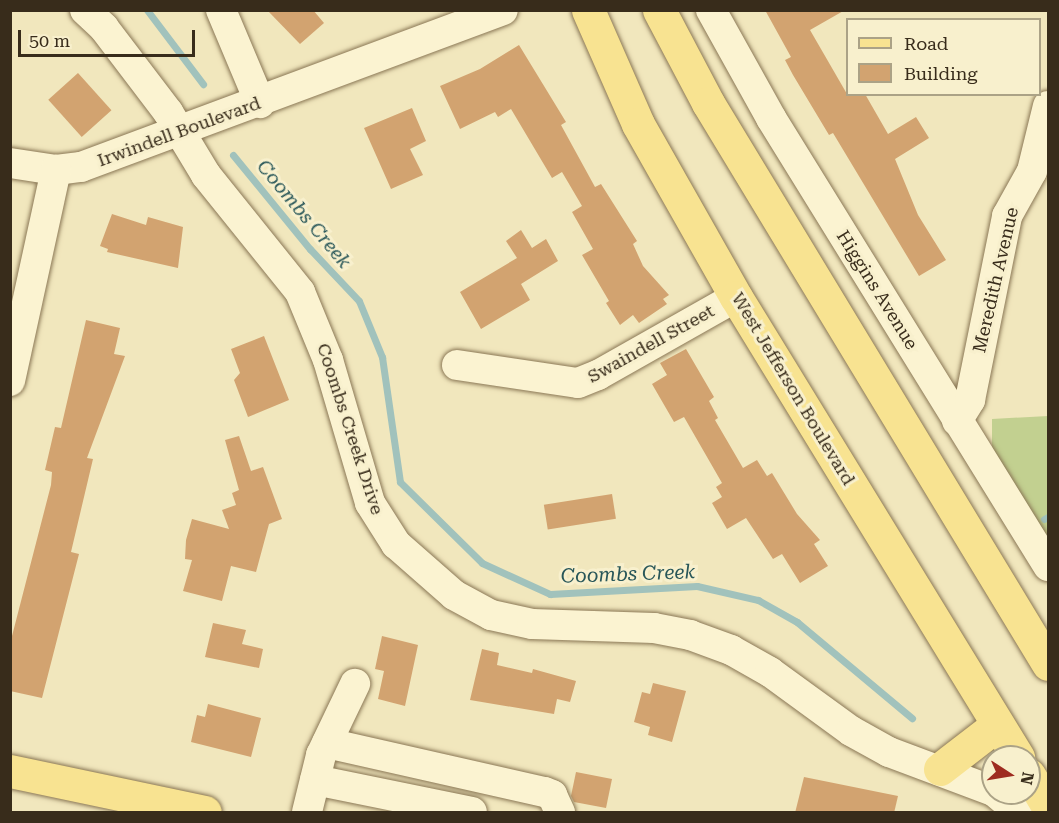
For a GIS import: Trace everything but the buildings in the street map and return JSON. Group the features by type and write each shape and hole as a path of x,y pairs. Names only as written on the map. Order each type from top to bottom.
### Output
{"main road":[{"name":"West Jefferson Boulevard","path":"588,10 638,124 736,297 1010,745"},
{"path":"659,10 708,103 1048,664"},
{"path":"940,769 998,725"},
{"path":"10,771 205,813"}],"street":[{"name":"Coombs Creek Drive","path":"85,10 104,28 180,132 206,175 300,292 328,360 370,503 383,528 454,595 491,615 532,624 654,628 711,642 770,672 851,731 889,752 940,769 981,786"},
{"path":"221,10 260,103"},
{"name":"Irwindell Boulevard","path":"10,163 56,170 81,167 260,103 503,10"},
{"name":"Higgins Avenue","path":"711,10 771,118 1048,566"},
{"name":"Meredith Avenue","path":"957,421 970,399 1007,216 1032,171 1048,106"},
{"path":"10,381 56,170"},
{"name":"Swaindell Street","path":"457,365 578,383 598,375 736,297"},
{"path":"307,813 327,743 355,684"},
{"path":"327,743 545,792 552,795 560,813"},
{"path":"315,780 472,813"}],"green space":[{"path":"1048,416 1048,541 992,448 992,419"}],"waterway":[{"name":"Coombs Creek","path":"147,10 203,84"},
{"name":"Coombs Creek","path":"233,155 310,249 359,301 382,357 400,482 482,563 550,594 697,586 758,600 797,622 912,718"},
{"path":"1044,519 1048,517"}]}
